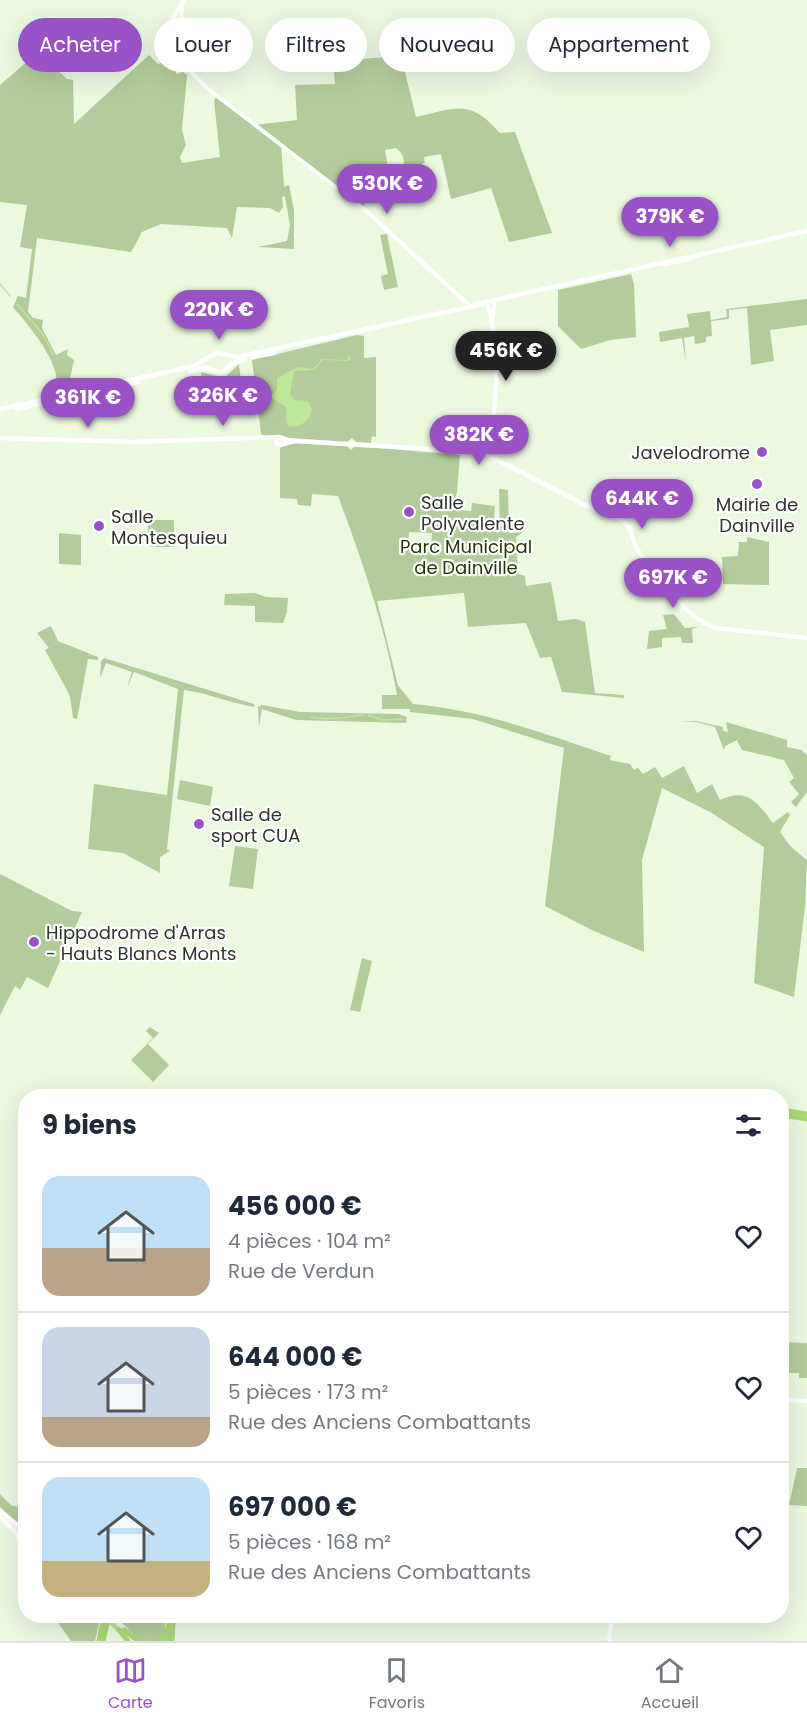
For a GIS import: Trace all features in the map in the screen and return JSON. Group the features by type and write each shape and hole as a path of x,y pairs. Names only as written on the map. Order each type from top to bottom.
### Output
{"highway":[{"path":"789,1111 807,1114"},
{"path":"789,1116 807,1119"},
{"path":"101,1641 105,1623"},
{"path":"160,1641 167,1632 170,1623"},
{"path":"172,1623 172,1641"},
{"path":"121,1630 132,1641"},
{"path":"121,1630 132,1641"}],"main road":[{"path":"0,411 196,369 211,369 221,373 229,365 239,360 807,231"},
{"path":"0,411 194,367 219,352 228,357 238,357 347,335"},
{"path":"228,357 229,365"},
{"path":"210,358 211,369"},
{"path":"0,438 134,442 214,438 270,439 486,451 625,524 635,546 672,593 706,624 716,628 807,638"},
{"path":"0,1511 18,1526"},
{"path":"0,1516 18,1535"},
{"path":"114,1623 121,1630"}],"street":[{"path":"173,18 183,2"},
{"path":"182,18 183,2"},
{"path":"193,72 208,89 363,208 471,307"},
{"path":"458,294 464,308"},
{"path":"486,451 490,440 495,378 493,324 495,302"},
{"path":"487,303 493,324"},
{"path":"789,1400 807,1401"},
{"path":"609,1641 611,1623"}],"green space":[{"path":"149,55 154,60 154,72 176,72 176,74 183,72 187,75 182,130 186,145 180,157 182,163 220,157 214,101 216,96 255,125 297,120 295,85 335,84 334,72 367,72 367,58 379,58 379,72 405,72 416,117 461,108 479,114 500,133 515,132 552,233 509,242 491,188 451,199 441,154 424,157 425,163 403,170 403,158 399,151 396,148 385,150 393,195 365,203 363,208 281,145 284,187 289,185 294,210 294,249 258,247 287,241 290,226 285,196 282,197 283,207 279,213 270,208 237,207 232,238 227,228 161,224 142,232 131,252 37,238 28,312 33,318 43,320 42,328 56,355 68,349 67,355 74,360 68,387 74,393 68,392 61,385 56,394 53,394 56,384 51,360 13,307 18,296 26,298 32,249 20,247 27,205 0,202 0,85 18,69 18,72 59,72 67,79 73,80 74,124 131,72 142,72 142,61"},
{"path":"387,234 398,287 384,290 381,276 388,274 380,235"},
{"path":"631,274 634,284 636,337 610,340 581,349 558,326 558,290"},
{"path":"807,299 807,325 770,330 774,361 751,365 747,308 729,310 729,319 711,321 712,336 706,337 706,342 695,344 694,336 684,338 686,362 682,338 660,342 659,332 689,327 687,314 710,311 711,320 727,317 726,309"},
{"path":"357,335 364,336 364,358 376,357 376,437 372,436 371,443 356,442 352,438 347,442 261,434 252,360"},
{"path":"239,364 241,381 204,390 201,372 224,378"},
{"name":"Parc Municipal de Dainville","path":"295,443 347,446 351,450 355,446 460,455 457,492 452,509 471,511 472,503 495,506 493,532 500,532 499,489 508,490 509,533 523,532 516,537 518,574 525,576 526,586 551,582 558,621 576,619 585,622 595,693 624,695 624,698 562,692 551,657 540,658 526,623 468,627 464,593 377,601 398,685 413,704 489,717 538,731 611,756 610,760 630,764 634,770 638,768 643,774 655,767 662,778 684,766 697,793 712,784 720,800 729,796 744,796 756,803 773,823 788,812 790,815 780,832 790,846 807,860 805,907 794,997 754,983 764,847 712,813 662,788 642,860 644,952 594,931 545,906 564,748 473,719 410,712 410,709 382,709 382,695 397,695 392,670 372,594 338,496 312,494 311,506 298,505 297,499 280,498 281,446","holes":["409,532 432,533 431,549 408,548"]},
{"path":"152,520 174,520 174,547 152,547 148,544 148,525"},
{"path":"59,533 81,535 81,565 59,564"},
{"path":"747,537 769,542 769,585 723,584 722,557 738,556 739,542 747,542"},
{"path":"255,593 266,597 288,598 283,623 255,622 255,606 224,605 225,594"},
{"path":"674,614 685,628 699,627 692,629 693,643 682,643 681,637 662,638 662,647 647,649 649,631 667,629 663,615"},
{"path":"51,626 58,641 98,657 98,660 88,659 77,719 73,718 70,696 45,650 49,648 37,633"},
{"path":"104,658 254,704 254,707 184,690 167,849 170,851 160,857 160,873 123,853 88,849 94,784 167,795 178,689 134,672 127,688 132,672 106,663 100,678 101,661"},
{"path":"262,705 300,712 399,714 407,717 406,723 296,720 262,709 259,726 258,707"},
{"path":"696,721 723,727 723,731 728,732 726,722 787,740 787,747 801,750 807,755 807,792 796,807 791,802 799,794 789,782 794,778 784,760 742,750 737,740 725,746 724,750 715,727 696,722 679,722"},
{"path":"180,780 213,787 210,806 177,799"},
{"path":"235,846 258,849 253,889 229,886"},
{"name":"Hippodrome d'Arras - Hauts Blancs Monts","path":"0,874 72,911 82,912 48,988 27,977 20,990 15,986 0,1015"},
{"path":"362,958 372,961 360,1012 350,1010"},
{"path":"150,1027 159,1033 148,1044 169,1065 153,1082 131,1060 153,1038 146,1031"},
{"path":"789,1342 807,1343 807,1378 799,1378 799,1373 789,1373"},
{"path":"797,1468 807,1468 807,1506 789,1505"},
{"path":"0,1494 12,1506 18,1506 18,1524 0,1507"},
{"path":"58,1623 99,1623 95,1641 71,1641"},
{"path":"122,1623 165,1623 165,1628 170,1629 170,1641 140,1641"}],"shaded area":[{"path":"349,354 351,358 349,361 323,360 314,370 294,371 290,394 294,400 308,401 312,410 309,418 303,423 288,426 286,407 271,397 277,389 277,378 298,367 313,369 322,359 347,360"}],"waterway":[{"path":"0,284 10,296"},
{"path":"17,304 42,333 54,355"},
{"path":"762,502 762,513"},
{"path":"311,717 330,719 363,715"},
{"path":"368,715 382,720 402,719"}],"place":[{"name":"Javelodrome","path":"762,452"},
{"name":"Mairie de Dainville","path":"757,484"},
{"name":"Salle Polyvalente","path":"409,512"},
{"name":"Salle Montesquieu","path":"99,526"},
{"name":"Salle de sport CUA","path":"199,824"},
{"name":"Hippodrome d'Arras - Hauts Blancs Monts","path":"34,942"}]}
